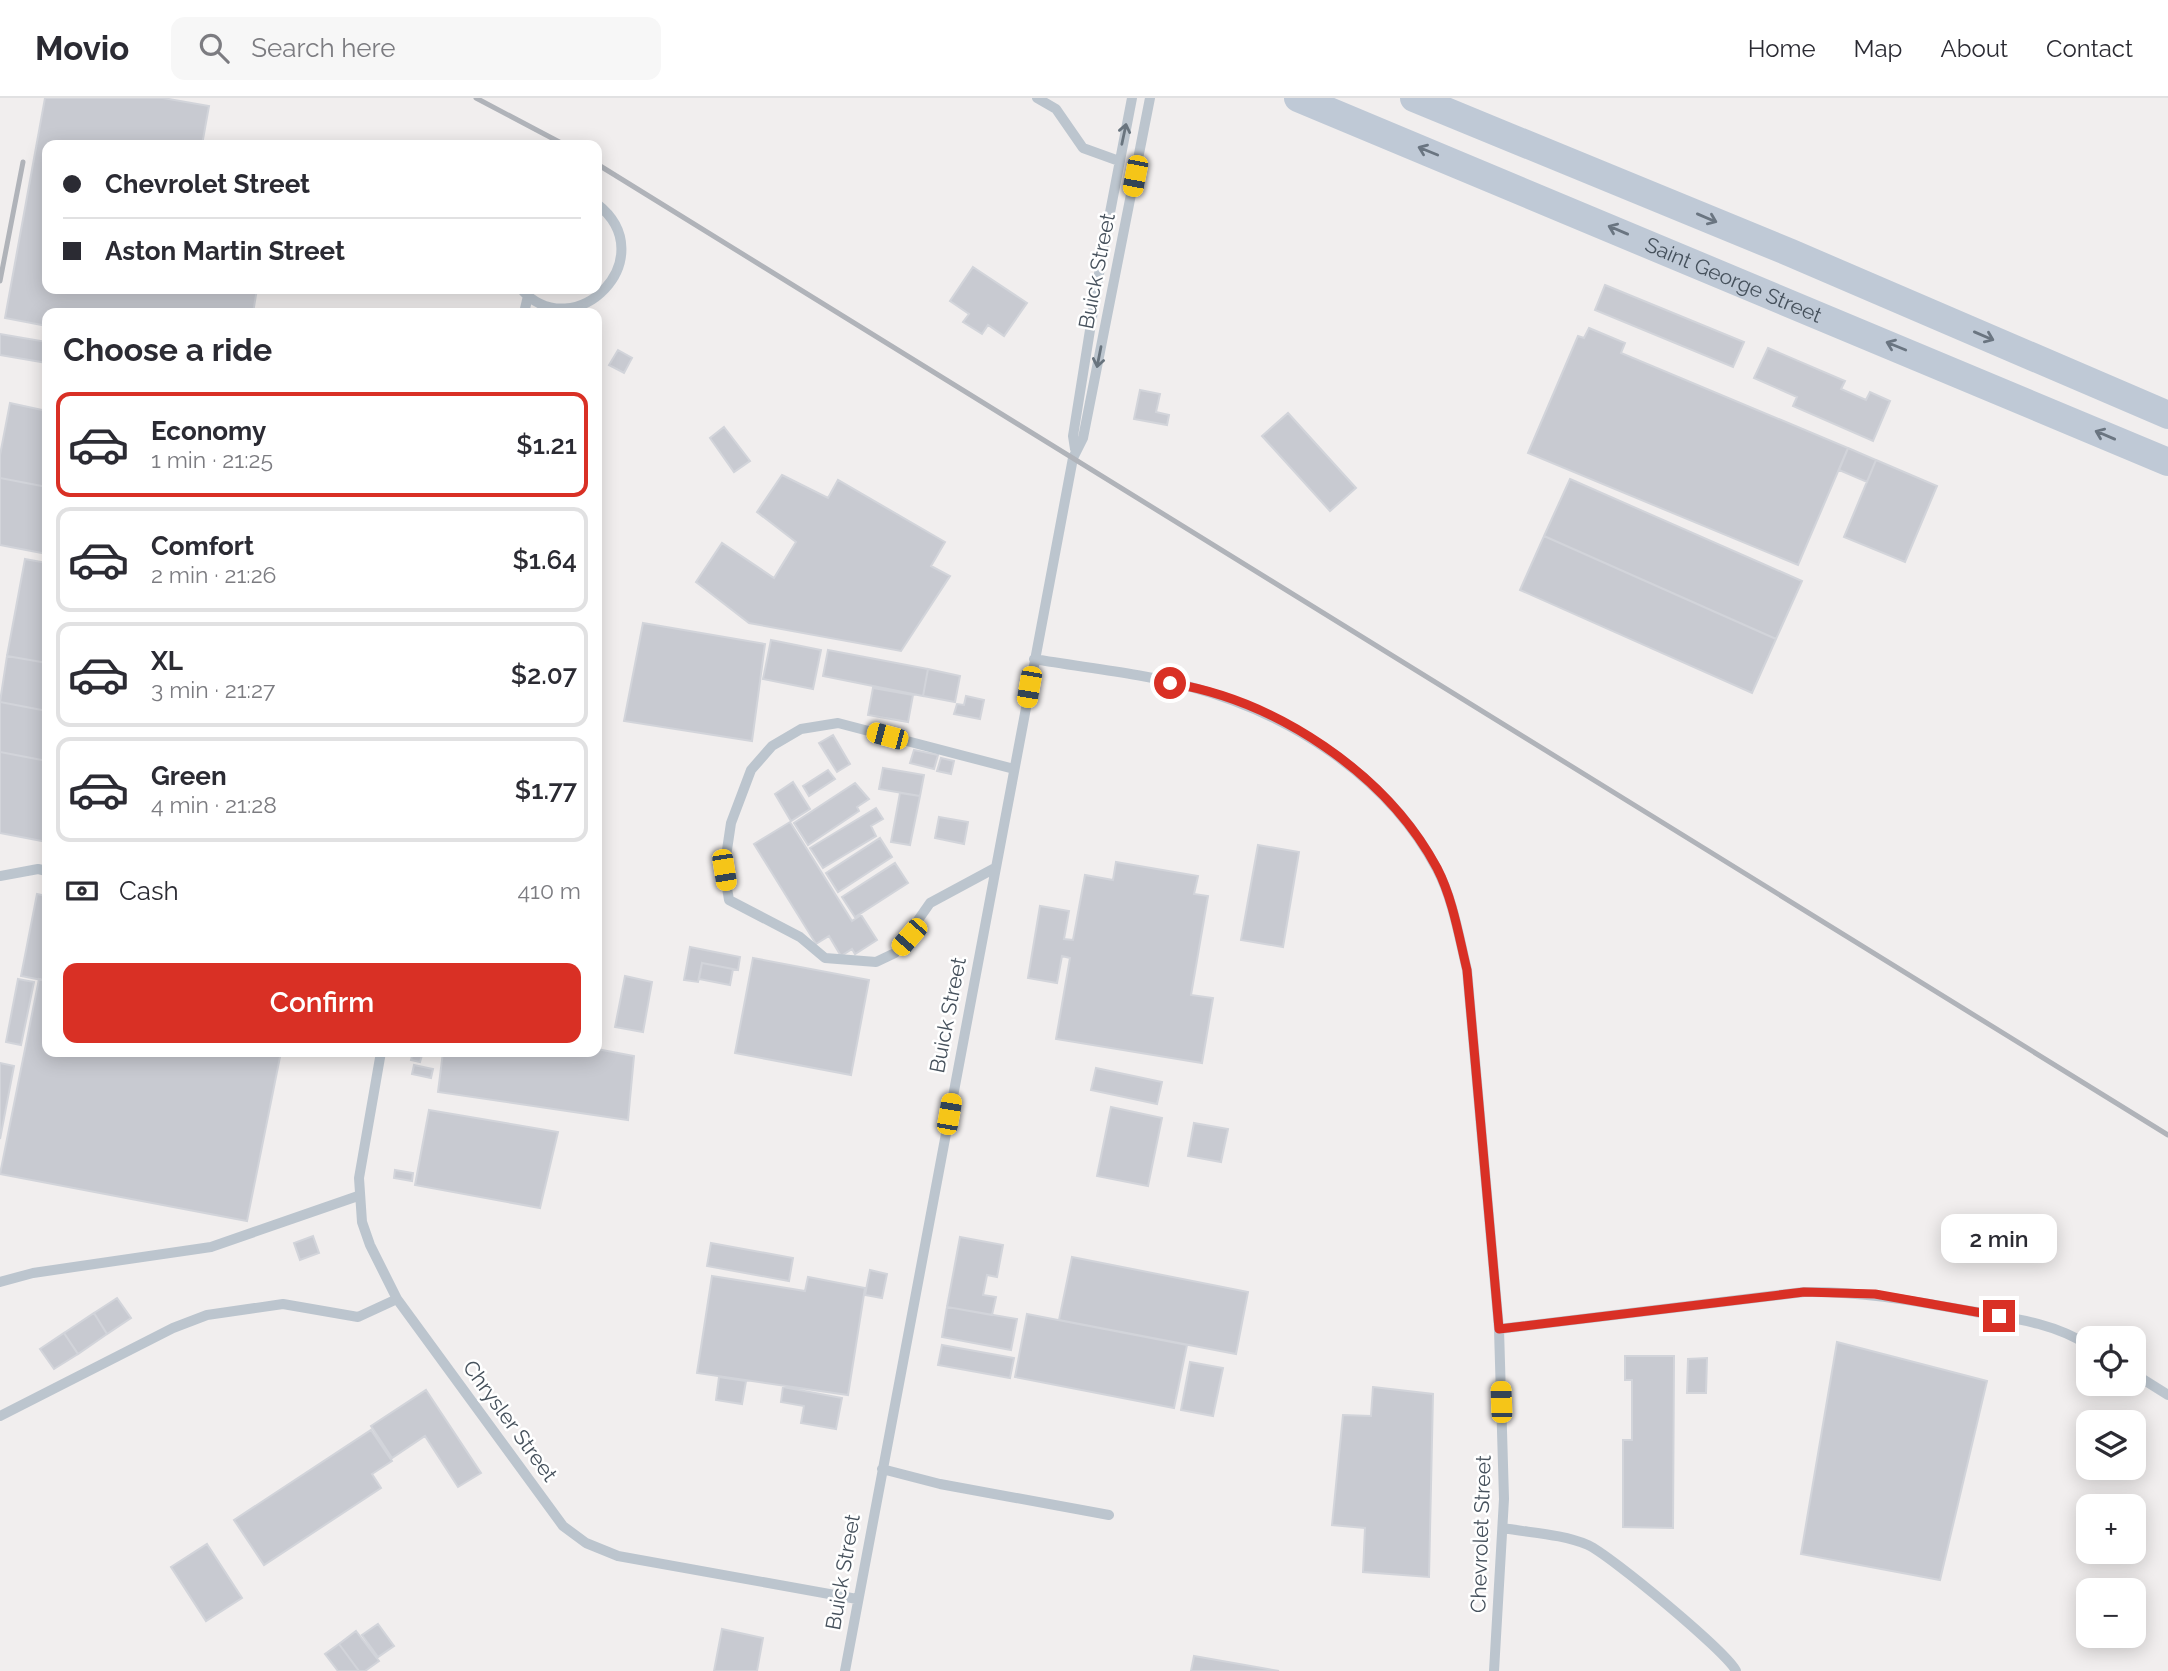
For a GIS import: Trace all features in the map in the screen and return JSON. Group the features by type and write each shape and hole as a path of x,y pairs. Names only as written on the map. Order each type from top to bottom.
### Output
{"main road":[{"name":"Saint George Street","path":"1298,98 2168,462"},
{"path":"1414,98 1791,253 2168,415"}],"lane":[{"path":"1037,98 1051,102 1083,148 1119,161"},
{"name":"Buick Street","path":"845,1671 1075,449 1073,436 1132,98"},
{"name":"Buick Street","path":"1075,449 1083,438 1150,98"},
{"path":"602,208 618,230 622,252 617,272 602,293"},
{"path":"526,294 547,306 561,308"},
{"path":"572,308 589,303 601,294"},
{"name":"Chevrolet Street","path":"1034,659 1189,686 1265,714 1296,730 1358,772 1392,807 1437,869 1455,920 1467,970 1499,1329 1503,1528 1494,1671"},
{"path":"995,868 930,903 895,953 872,962 825,958 800,937 729,900 724,870 731,822 751,770 772,746 801,729 838,723 1014,769"},
{"path":"0,876 42,870"},
{"name":"Chrysler Street","path":"380,1057 362,1150 358,1196 370,1245 397,1299 563,1526 586,1543 618,1556 858,1599"},
{"path":"0,1282 33,1273 211,1247 358,1196"},
{"path":"1499,1329 1804,1292 1837,1291 1875,1294 2048,1325 2076,1339"},
{"path":"0,1416 173,1328 206,1315 283,1304 358,1317 397,1299"},
{"path":"2146,1381 2168,1395"},
{"path":"882,1469 940,1484 1110,1515"},
{"path":"1503,1528 1574,1540 1610,1558 1736,1671"}],"building":[{"path":"45,98 163,98 209,106 203,140 42,140 42,294 256,294 254,308 42,308 42,325 5,318"},
{"path":"973,267 1027,303 1004,336 988,325 982,334 963,322 969,314 950,301"},
{"path":"1605,285 1744,342 1733,367 1595,310"},
{"path":"1589,328 1625,343 1621,353 1848,448 1798,565 1528,453 1578,336 1584,338"},
{"path":"0,334 42,341 42,362 0,355"},
{"path":"1768,348 1845,381 1841,389 1866,400 1870,392 1890,401 1873,441 1793,406 1797,397 1754,378"},
{"path":"618,350 632,358 624,373 609,365"},
{"path":"1140,390 1160,394 1156,412 1169,415 1167,425 1134,419"},
{"path":"10,403 42,410 42,486 0,478 0,455"},
{"path":"1288,413 1356,488 1330,511 1262,436"},
{"path":"724,427 750,461 734,472 710,438"},
{"path":"1848,448 1876,460 1867,482 1839,470"},
{"path":"1876,460 1937,486 1905,562 1844,537"},
{"path":"782,475 828,498 838,480 945,542 931,566 950,576 901,651 749,623 696,582 722,543 774,578 796,542 757,512"},
{"path":"0,478 42,486 42,553 0,545"},
{"path":"1570,479 1802,581 1776,639 1544,536"},
{"path":"1544,536 1776,639 1752,693 1520,590"},
{"path":"25,559 42,562 42,662 7,656"},
{"path":"643,623 765,644 752,741 624,721"},
{"path":"771,640 821,650 813,689 763,679"},
{"path":"828,650 928,669 923,696 823,676"},
{"path":"7,656 42,662 42,710 0,702"},
{"path":"928,669 960,676 955,702 923,696"},
{"path":"873,688 913,695 908,722 868,715"},
{"path":"966,696 984,700 980,719 954,714 957,704 964,705"},
{"path":"0,702 42,710 42,760 0,752"},
{"path":"833,735 850,764 837,772 819,743"},
{"path":"914,750 938,755 934,769 910,763"},
{"path":"0,752 42,760 42,841 0,833"},
{"path":"941,758 954,761 951,774 937,771"},
{"path":"883,768 924,775 920,796 879,789"},
{"path":"828,770 835,779 809,796 803,786"},
{"path":"793,782 810,809 791,821 775,794"},
{"path":"855,783 869,799 857,807 859,811 808,845 794,823"},
{"path":"900,793 920,796 910,845 891,842"},
{"path":"876,808 883,819 871,826 876,836 823,868 810,848"},
{"path":"939,817 968,822 964,844 935,838"},
{"path":"790,822 852,921 861,915 877,940 855,954 852,949 841,956 829,936 816,944 754,844"},
{"path":"880,838 892,857 838,892 826,873"},
{"path":"1258,845 1299,852 1283,947 1241,940"},
{"path":"1116,862 1198,876 1194,894 1208,896 1191,995 1213,998 1202,1063 1056,1039 1070,958 1062,956 1057,983 1028,978 1040,906 1069,911 1064,939 1073,940 1085,875 1113,880"},
{"path":"895,863 908,883 855,917 842,897"},
{"path":"37,894 42,895 42,980 21,976"},
{"path":"690,947 740,957 738,970 702,963 698,982 684,980"},
{"path":"753,958 869,980 851,1075 735,1053"},
{"path":"702,963 733,969 730,985 699,979"},
{"path":"625,976 652,982 643,1032 615,1027"},
{"path":"18,979 34,982 21,1045 6,1042"},
{"path":"39,979 42,980 42,1057 280,1057 247,1221 0,1174"},
{"path":"602,1050 634,1056 628,1120 438,1092 442,1057 602,1057"},
{"path":"412,1057 422,1057 420,1062 411,1060"},
{"path":"0,1063 14,1066 0,1139"},
{"path":"414,1065 433,1069 431,1078 412,1074"},
{"path":"1096,1068 1162,1082 1157,1104 1091,1090"},
{"path":"1111,1107 1162,1118 1148,1186 1097,1176"},
{"path":"429,1110 558,1132 540,1208 415,1185"},
{"path":"1194,1123 1228,1129 1221,1162 1188,1156"},
{"path":"395,1170 413,1173 412,1181 394,1178"},
{"path":"313,1236 319,1253 300,1260 294,1243"},
{"path":"960,1237 1003,1245 997,1277 987,1275 983,1295 996,1297 992,1315 947,1307"},
{"path":"711,1243 793,1258 789,1281 707,1266"},
{"path":"1072,1257 1248,1292 1236,1354 1059,1320"},
{"path":"870,1270 887,1274 882,1298 865,1295"},
{"path":"712,1276 805,1291 808,1277 865,1288 848,1395 697,1373"},
{"path":"117,1298 131,1318 107,1334 94,1313"},
{"path":"947,1307 1017,1319 1011,1350 942,1337"},
{"path":"94,1313 107,1334 78,1354 64,1333"},
{"path":"1027,1314 1187,1345 1174,1408 1015,1377"},
{"path":"64,1333 78,1354 54,1369 40,1349"},
{"path":"1837,1342 1987,1381 1940,1580 1801,1554"},
{"path":"942,1345 1014,1358 1010,1378 938,1365"},
{"path":"1625,1356 1674,1356 1673,1528 1623,1527 1623,1440 1632,1440 1632,1380 1625,1380"},
{"path":"1707,1358 1706,1393 1687,1393 1688,1359"},
{"path":"1190,1362 1223,1368 1213,1416 1181,1410"},
{"path":"719,1377 746,1381 742,1404 716,1400"},
{"path":"783,1387 842,1398 836,1429 801,1423 804,1406 781,1402"},
{"path":"1373,1387 1433,1394 1429,1577 1363,1572 1365,1528 1332,1525 1343,1415 1371,1416"},
{"path":"426,1390 481,1473 458,1487 425,1436 392,1458 371,1426"},
{"path":"371,1430 392,1461 372,1474 381,1488 264,1565 234,1520"},
{"path":"207,1544 242,1598 206,1621 171,1567"},
{"path":"378,1624 394,1646 378,1657 362,1635"},
{"path":"722,1629 763,1638 757,1671 714,1671"},
{"path":"356,1631 379,1661 365,1671 359,1671 339,1644"},
{"path":"339,1644 359,1671 338,1671 325,1654"},
{"path":"1194,1656 1279,1671 1191,1671"}],"railway":[{"path":"476,98 556,140"},
{"path":"0,281 23,162"},
{"path":"602,167 2168,1135"}],"route":[{"path":"1170,683 1189,686 1265,714 1329,751 1358,772 1392,807 1437,869 1455,920 1467,970 1499,1329 1804,1292 1837,1291 1875,1294 1999,1316"}]}
